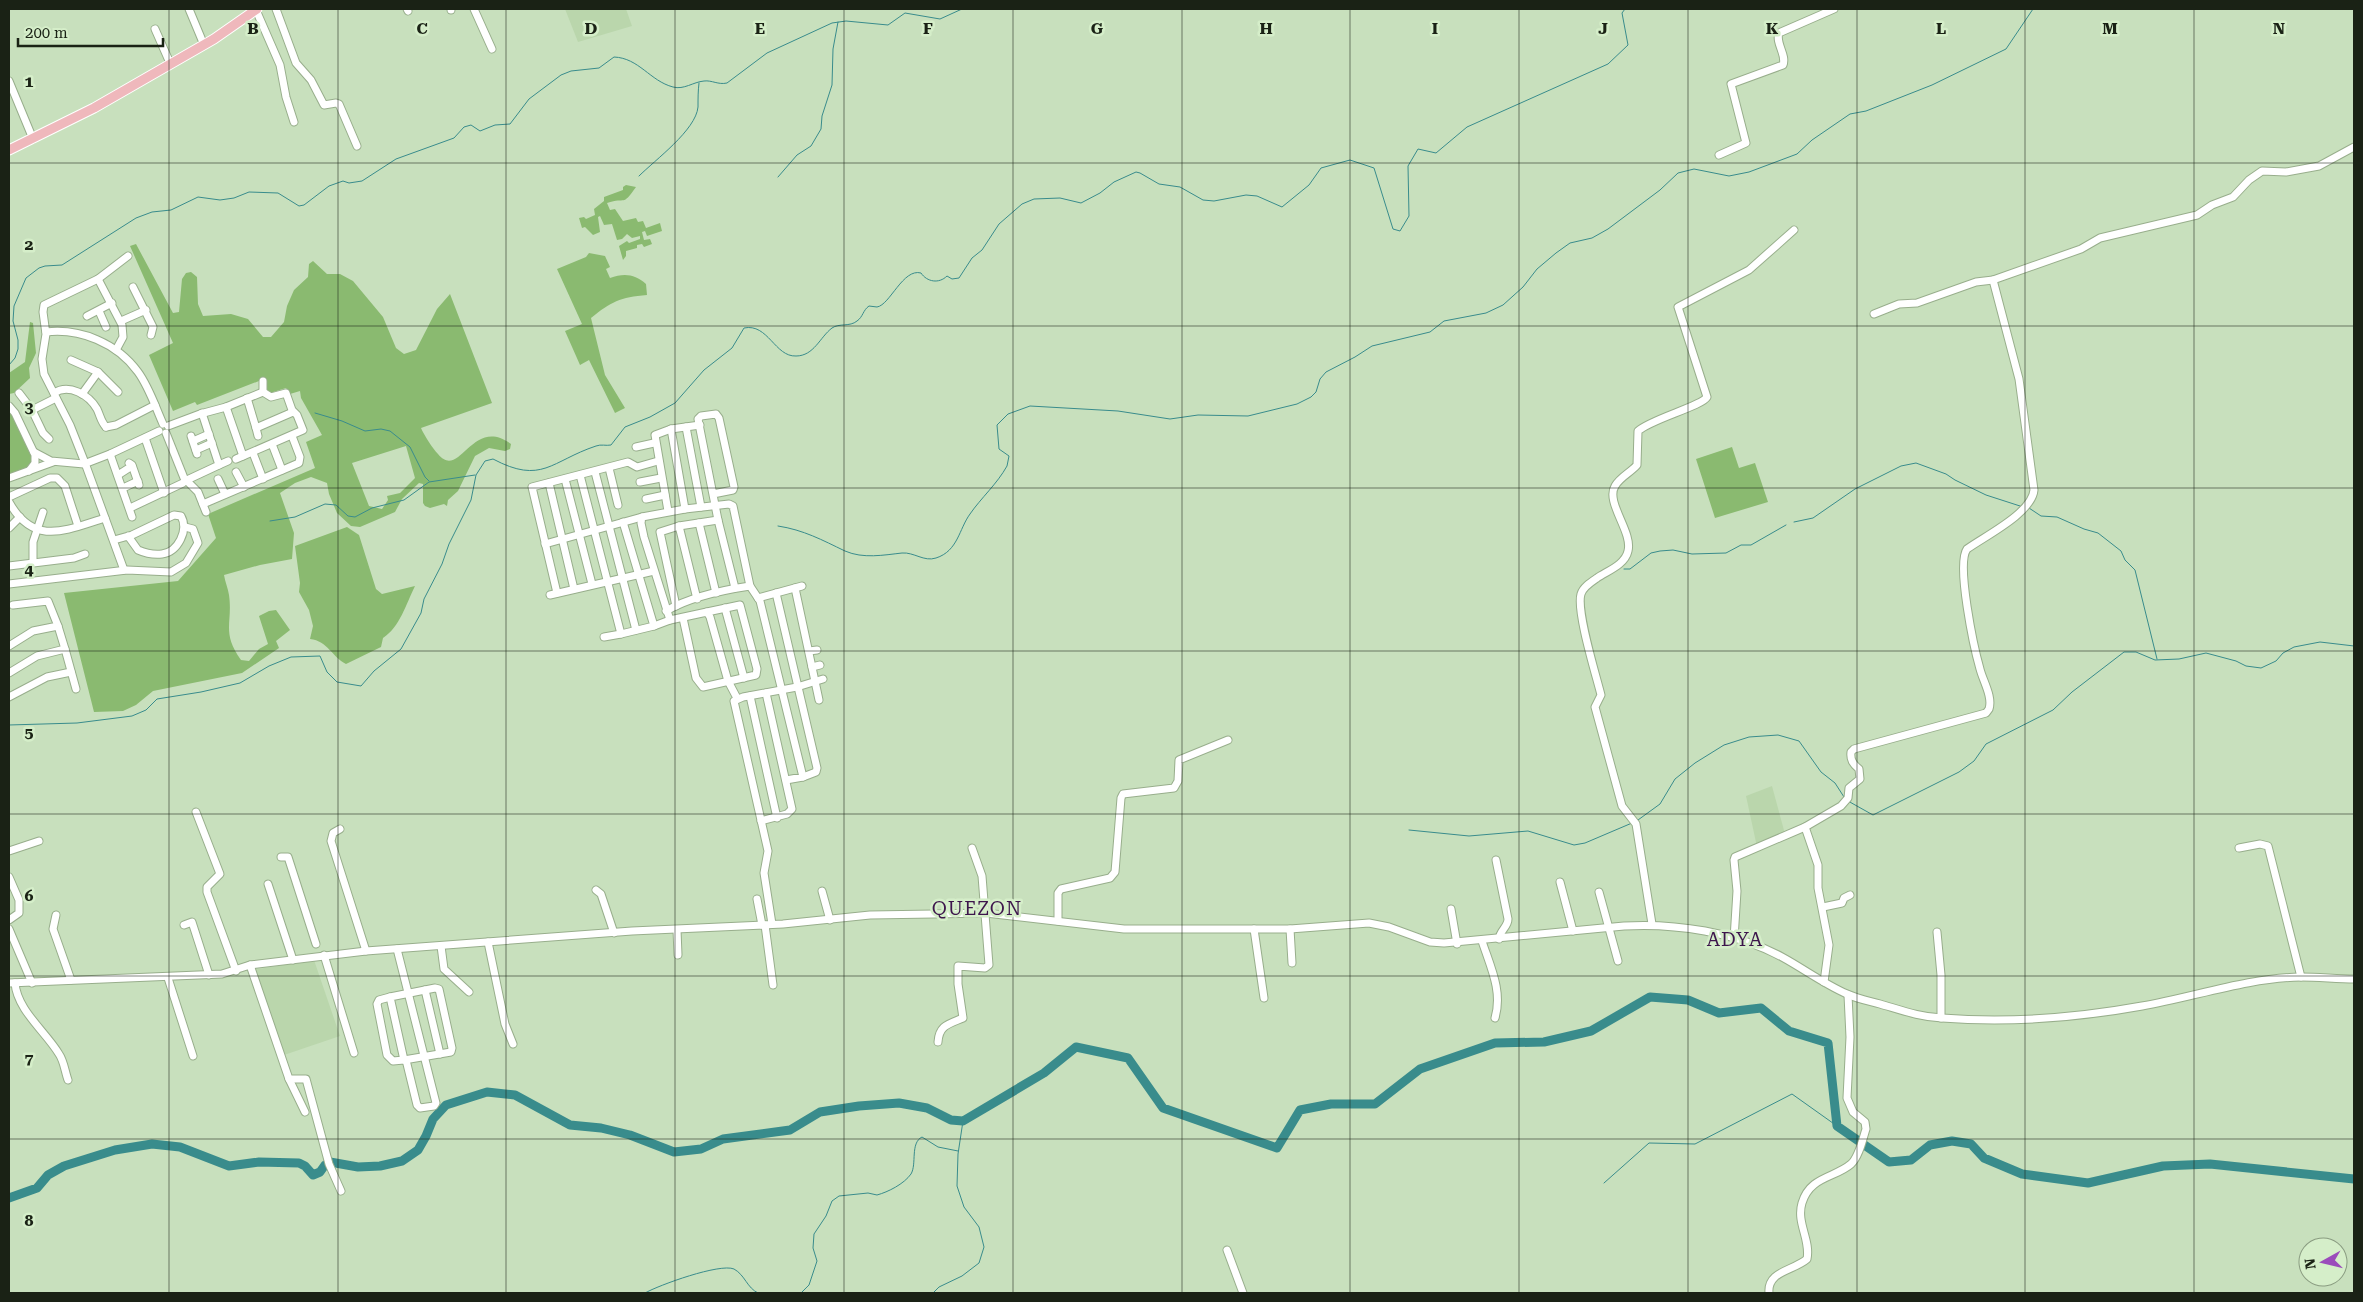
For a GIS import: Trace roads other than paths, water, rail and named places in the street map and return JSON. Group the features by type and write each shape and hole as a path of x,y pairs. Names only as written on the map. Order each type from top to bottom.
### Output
{"main road":[{"path":"9,150 82,115 204,44 256,9"}],"street":[{"path":"189,9 204,44"},
{"path":"256,9 280,65 286,97 294,122"},
{"path":"276,9 300,68 311,80 324,105 338,104 357,146"},
{"path":"474,9 492,49"},
{"path":"1719,155 1746,143 1731,84 1783,65 1784,60 1778,38 1779,33 1834,9"},
{"path":"155,29 170,63"},
{"path":"9,81 33,139"},
{"path":"1874,314 1899,304 1917,303 1976,282 1993,280 2081,249 2100,238 2197,215 2232,197 2248,180 2262,171 2286,172 2319,166 2354,146"},
{"path":"1652,924 1636,824 1622,806 1595,707 1601,695 1582,614 1581,594 1584,588 1595,579 1621,563 1628,552 1628,540 1613,494 1614,486 1637,465 1638,431 1684,408 1704,402 1707,397 1678,307 1749,270 1794,230"},
{"path":"124,570 86,463 43,371 46,332 43,312 44,304 98,279 128,256"},
{"path":"98,279 121,320 123,337 116,350"},
{"path":"1734,939 1735,857 1805,827 1841,806 1848,798 1849,788 1860,779 1859,770 1853,764 1851,758 1851,752 1854,749 1986,713 1989,709 1989,698 1979,667 1969,617 1962,565 1963,554 1967,548 2028,506 2034,490 2019,380 1993,280"},
{"path":"133,287 146,310 152,326 152,335"},
{"path":"87,316 112,303"},
{"path":"121,320 146,310"},
{"path":"99,311 106,327"},
{"path":"46,332 79,333 100,341 116,350 138,372 155,405 186,481 198,492 206,512"},
{"path":"71,360 98,372 118,392"},
{"path":"82,394 98,372"},
{"path":"263,380 263,392"},
{"path":"32,410 65,389 82,394 94,404 105,428 116,425 155,405"},
{"path":"19,392 32,410 43,433 49,439"},
{"path":"34,452 55,461 86,463 110,454 164,428 263,392"},
{"path":"226,407 239,458 292,436 303,429 297,415 293,412 286,392 271,397 263,392"},
{"path":"247,398 258,436"},
{"path":"9,406 15,413 34,452 35,463 28,471"},
{"path":"256,428 293,412"},
{"path":"202,413 219,465"},
{"path":"713,494 733,490 734,487 719,416 716,414 701,416 698,419 714,505 735,588"},
{"path":"668,511 654,443 656,433 700,425"},
{"path":"686,427 701,507"},
{"path":"671,429 685,509"},
{"path":"209,434 192,438 196,452 212,443"},
{"path":"203,504 300,461 292,436"},
{"path":"144,438 164,493"},
{"path":"636,447 654,443"},
{"path":"272,444 282,470"},
{"path":"252,453 263,479"},
{"path":"110,454 132,516"},
{"path":"9,478 55,461"},
{"path":"654,571 554,594 545,544 529,488 628,462 637,467 658,461"},
{"path":"130,508 228,462"},
{"path":"118,475 130,465 139,483 122,488"},
{"path":"609,468 618,505"},
{"path":"236,472 244,486"},
{"path":"595,472 636,630"},
{"path":"580,475 593,531 609,581 621,634"},
{"path":"9,496 50,478 57,478 65,486 78,526"},
{"path":"640,482 661,478"},
{"path":"218,479 224,494"},
{"path":"566,479 592,584"},
{"path":"549,483 574,589"},
{"path":"646,499 665,495"},
{"path":"9,502 20,518 38,530 56,532 105,518"},
{"path":"545,544 668,511 714,505 729,504 733,506 750,586 758,598 803,777"},
{"path":"33,562 32,548 43,512"},
{"path":"114,540 177,515 183,518 184,527 182,535 174,548 162,554 138,550 128,536"},
{"path":"642,517 641,523 654,571 670,620"},
{"path":"9,528 20,518"},
{"path":"676,606 660,532 679,526 718,520"},
{"path":"623,522 654,626"},
{"path":"699,523 716,593"},
{"path":"679,526 697,599"},
{"path":"9,584 124,570 167,572 181,568 191,556 198,543 193,529 184,527"},
{"path":"9,566 74,558 85,554"},
{"path":"666,611 716,593 750,586"},
{"path":"758,598 799,587 819,680 819,700"},
{"path":"776,593 817,768 816,772 786,780"},
{"path":"10,607 48,601 58,626 76,689"},
{"path":"604,637 654,626 670,620 740,605 758,673 703,687 698,683 683,618"},
{"path":"725,608 744,678"},
{"path":"707,612 728,681 737,698"},
{"path":"9,646 25,634 58,626"},
{"path":"9,674 37,656 65,649"},
{"path":"9,697 51,675 71,672"},
{"path":"737,698 797,687 819,680"},
{"path":"761,821 777,818 787,814 792,809 766,693"},
{"path":"750,696 777,818"},
{"path":"737,698 734,701 768,851 764,873 773,985"},
{"path":"1058,921 1058,893 1061,889 1110,878 1116,872 1121,798 1123,794 1174,788 1178,781 1179,760 1228,740"},
{"path":"196,812 220,874 207,888 207,892 236,971"},
{"path":"1805,827 1817,858 1818,888 1829,945 1824,982"},
{"path":"340,829 333,833 331,841 366,951"},
{"path":"9,851 38,841"},
{"path":"2239,848 2260,844 2268,846 2301,977"},
{"path":"938,1042 939,1033 944,1025 963,1018 958,984 958,966 988,967 986,913 982,876 972,848"},
{"path":"281,857 288,857 354,1053"},
{"path":"1496,860 1508,919 1499,939"},
{"path":"9,877 20,905 19,913 9,920"},
{"path":"1560,882 1573,931"},
{"path":"268,884 293,960"},
{"path":"596,890 601,894 614,932"},
{"path":"822,891 830,920"},
{"path":"1599,892 1618,960"},
{"path":"1823,907 1841,904 1844,898 1850,895"},
{"path":"757,899 767,925"},
{"path":"1450,909 1457,944"},
{"path":"68,1080 61,1056 43,1035 34,1019 17,998 12,983 209,975 236,971 250,965 293,960 319,952 397,949 614,932 767,925 870,915 986,913 1124,929 1290,929 1368,924 1389,927 1430,942 1457,944 1652,924 1679,926 1734,939 1781,956 1848,995 1918,1016 1941,1018 2012,1021 2039,1019 2141,1006 2210,990 2301,977 2354,980"},
{"path":"56,915 53,929 71,980"},
{"path":"184,925 192,922 209,975"},
{"path":"9,929 32,982"},
{"path":"1254,929 1264,998"},
{"path":"1290,929 1292,963"},
{"path":"677,930 678,954"},
{"path":"1937,932 1941,975 1941,1018"},
{"path":"1482,941 1498,994 1495,1018"},
{"path":"488,942 505,1024 513,1044"},
{"path":"441,946 444,969 469,992"},
{"path":"390,997 417,1105 420,1108 434,1106 436,1103 397,949"},
{"path":"250,965 289,1079 305,1112"},
{"path":"168,978 193,1056"},
{"path":"439,989 452,1048 449,1053 393,1061 387,1055 377,1004 379,1000 407,993 439,989"},
{"path":"425,990 440,1054"},
{"path":"1769,1293 1768,1285 1773,1278 1806,1259 1808,1250 1800,1217 1802,1203 1808,1191 1820,1180 1852,1164 1864,1136 1865,1122 1853,1112 1847,1098 1850,1037 1848,995"},
{"path":"289,1079 306,1079 328,1163 341,1191"},
{"path":"1226,1250 1243,1293"}],"waterway":[{"path":"9,365 15,358 18,349 18,340 13,321 14,306 26,278 39,268 62,265 136,218 152,212 171,210 198,197 220,200 234,198 249,192 278,193 299,206 304,205 329,186 343,181 349,183 362,181 396,159 454,138 464,127 471,125 480,131 495,125 510,124 529,99 561,75 571,71 599,68 614,57 631,61 658,80 677,88 704,81 727,83 767,53 832,23 846,21 888,25 905,13 940,19 962,9"},
{"path":"9,725 77,723 132,716 146,710 157,699 240,683 269,666 291,657 320,656 327,672 337,682 361,686 374,671 401,649 421,613 424,599 471,500 476,475 485,461 493,459 510,467 535,470 557,464 596,446 611,445 625,427 650,417 675,403 704,370 732,348 744,328 759,330 789,355 796,356 808,353 832,328 854,323 869,306 877,307 882,305 903,281 914,273 921,273 933,281 944,279 947,276 952,279 959,278 972,258 982,250 999,224 1022,204 1034,199 1060,198 1081,203 1100,193 1114,182 1136,172 1159,184 1180,187 1203,200 1214,201 1246,195 1257,196 1282,207 1309,185 1321,168 1350,160 1374,168 1393,229 1400,231 1409,216 1408,166 1418,149 1436,153 1467,127 1608,64 1628,45 1622,13 1625,9"},
{"path":"778,526 805,533 845,551 859,555 874,556 906,553 927,559 936,558 943,555 954,545 970,514 999,479 1007,466 1009,456 999,449 997,425 1008,414 1030,406 1118,411 1170,419 1198,415 1248,416 1297,404 1311,397 1316,392 1320,379 1326,372 1372,346 1430,332 1444,321 1486,313 1503,305 1523,287 1537,269 1556,253 1570,243 1592,238 1608,229 1660,190 1678,173 1694,169 1729,176 1749,172 1797,154 1812,140 1850,114 1866,111 1932,85 2006,49 2033,9"},
{"path":"778,177 797,155 811,146 821,129 822,116 832,85 833,49 838,22"},
{"path":"639,176 683,135 696,116 699,83"},
{"path":"315,413 342,421 365,431 381,429 390,431 410,447 425,477 429,481"},
{"path":"1794,522 1813,518 1855,489 1901,466 1916,463 1946,474 1986,495 2020,506"},
{"path":"270,521 295,517 325,504 336,505 348,516 355,517 372,508 404,500 429,482 475,475"},
{"path":"2029,508 2041,516 2057,517 2098,533 2121,551 2125,560 2135,570 2157,659"},
{"path":"1624,569 1630,569 1651,553 1660,551 1673,550 1692,554 1726,553 1741,545 1751,545 1786,525"},
{"path":"1848,801 1873,815 1959,772 1974,761 1986,744 2053,710 2072,692 2124,652 2136,652 2155,660 2179,659 2206,653 2236,661 2246,666 2261,668 2276,661 2283,653 2294,647 2320,642 2354,646"},
{"path":"1638,820 1660,804 1675,779 1695,763 1724,745 1749,737 1778,735 1799,741 1821,772 1835,783 1844,797"},
{"path":"1409,830 1469,836 1528,831 1574,845 1585,843 1632,823"},
{"path":"9,1198 37,1188 48,1175 64,1166 115,1150 152,1144 180,1147 229,1166 259,1162 299,1163 305,1166 313,1175 320,1172 330,1162 358,1167 380,1166 402,1161 418,1150 433,1119 446,1105 487,1092 515,1095 570,1125 601,1128 630,1135 674,1152 701,1149 723,1139 790,1130 820,1112 859,1106 899,1103 927,1108 951,1120 963,1121 1044,1073 1076,1047 1128,1058 1163,1108 1277,1148 1300,1110 1331,1104 1375,1104 1420,1069 1495,1043 1544,1042 1591,1031 1650,997 1688,1000 1719,1013 1761,1008 1789,1031 1828,1043 1837,1126 1889,1162 1911,1160 1930,1145 1952,1141 1971,1144 1984,1158 2022,1174 2088,1183 2163,1166 2210,1164 2354,1179"},
{"path":"1604,1183 1649,1143 1695,1144 1792,1094 1837,1126"},
{"path":"933,1293 939,1287 962,1276 979,1263 984,1247 979,1227 964,1207 957,1186 958,1154 963,1121"},
{"path":"801,1293 809,1285 817,1261 813,1248 814,1234 826,1216 832,1201 839,1196 868,1193 877,1195 891,1190 900,1184 908,1178 913,1170 916,1144 922,1137 938,1147 958,1151"},
{"path":"645,1293 703,1272 727,1268 738,1272 751,1288 758,1293"}],"district":[{"name":"QUEZON","path":"977,908"},
{"name":"ADYA","path":"1735,939"}]}
